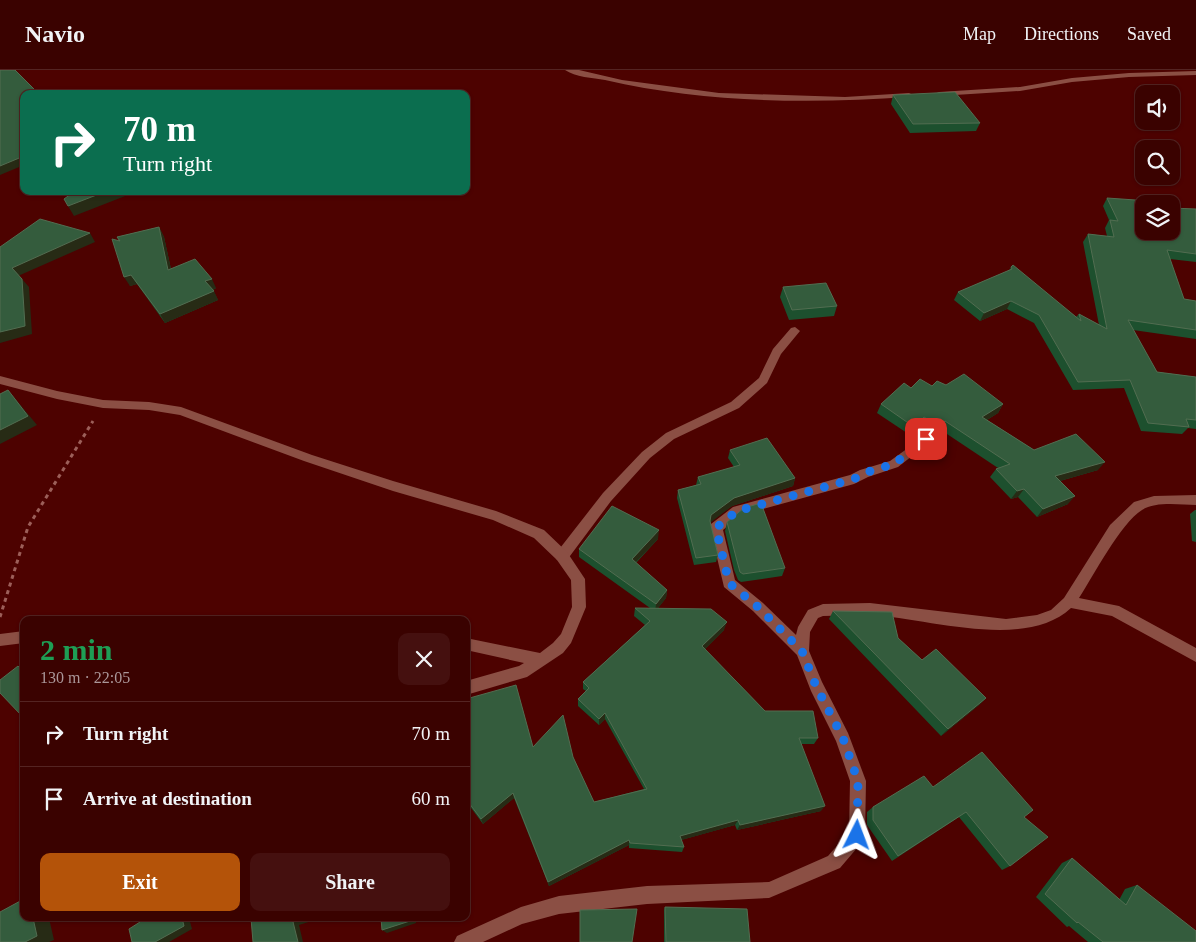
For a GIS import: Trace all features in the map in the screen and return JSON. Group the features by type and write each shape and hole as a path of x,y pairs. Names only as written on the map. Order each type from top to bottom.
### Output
{"street":[{"path":"569,70 622,82 728,95 845,99 922,94"},
{"path":"931,94 1020,89 1072,80 1129,75 1196,73"},
{"path":"562,556 607,497 646,455 670,436 735,405 763,380 777,352 795,331"},
{"path":"0,380 57,395 103,404 149,406 181,411 385,484 496,516 539,534 562,556 578,579 579,608 566,638 558,648 522,672 470,687"},
{"path":"463,942 522,916 559,905 647,895 769,890 834,862 857,835 858,781 843,738 816,686 802,651 758,607 729,583 716,528 737,511 854,479 864,473 894,464 926,439"},
{"path":"802,651 803,631 813,614 823,610 870,609 1006,626 1037,621 1056,614 1069,602 1115,529 1138,506 1154,501 1196,500"},
{"path":"1069,602 1114,610 1196,655"},
{"path":"0,640 20,638"},
{"path":"470,645 542,660"}],"path":[{"path":"0,618 28,527 72,458 103,404"}],"building":[{"path":"0,70 15,70 35,90 20,90 20,158 0,166"},
{"path":"955,92 980,123 913,124 893,95"},
{"path":"70,195 97,195 68,206 64,199"},
{"path":"1107,198 1135,200 1135,240 1180,240 1180,208 1196,209 1196,254 1167,250 1184,299 1196,301 1196,330 1128,320 1157,372 1196,377 1196,420 1186,419 1189,427 1148,423 1130,380 1078,382 1039,315 1011,301 984,313 958,292 1012,269 1013,265 1081,321 1079,314 1107,329 1088,234 1114,237 1110,220 1118,221"},
{"path":"40,219 90,233 12,268 22,279 25,326 0,332 0,247"},
{"path":"159,227 168,270 195,259 212,279 205,281 214,291 160,314 131,275 124,277 112,239 120,241 117,237"},
{"path":"826,283 837,306 792,310 783,287"},
{"path":"964,374 1003,404 982,417 1034,450 1076,434 1105,462 1055,476 1075,496 1043,509 1024,489 1017,491 996,469 1010,464 945,421 940,427 924,417 914,427 881,404 904,383 911,388 920,379 932,386 937,381 946,385"},
{"path":"8,390 28,416 0,430 0,394"},
{"path":"767,438 795,478 734,498 711,515 710,521 718,555 696,558 678,490 701,484 698,477 740,465 730,450"},
{"path":"761,503 785,568 743,574 740,572 727,522 744,508"},
{"path":"612,506 659,530 632,559 667,590 656,604 579,549"},
{"path":"635,608 711,609 727,622 702,646 765,711 813,711 818,738 799,738 825,806 740,825 738,820 680,836 684,847 630,843 629,840 548,882 513,793 481,819 470,804 470,698 516,685 533,747 563,715 573,757 594,802 647,789 605,713 599,719 578,699 589,688 583,682 650,621"},
{"path":"833,611 892,612 898,638 922,660 936,649 986,698 948,729"},
{"path":"18,666 20,668 20,714 0,693 0,680"},
{"path":"982,752 1033,810 1024,817 1048,837 1010,866 966,812 898,856 873,820 873,807 924,776 933,787"},
{"path":"1072,858 1126,905 1137,885 1196,931 1196,942 1103,942 1077,923 1045,894"},
{"path":"20,901 20,921 34,921 37,936 25,942 0,942 0,912"},
{"path":"665,907 747,909 750,942 666,942"},
{"path":"637,909 632,942 580,942 580,910"},
{"path":"183,921 184,926 155,942 132,942 129,929 140,922"},
{"path":"251,921 296,921 293,922 298,942 253,942"},
{"path":"381,921 410,921 382,930"}],"route":[{"path":"857,835 858,781 843,738 816,686 802,651 758,607 729,583 718,544 716,528 737,511 854,479 864,473 894,464 926,439"}]}
